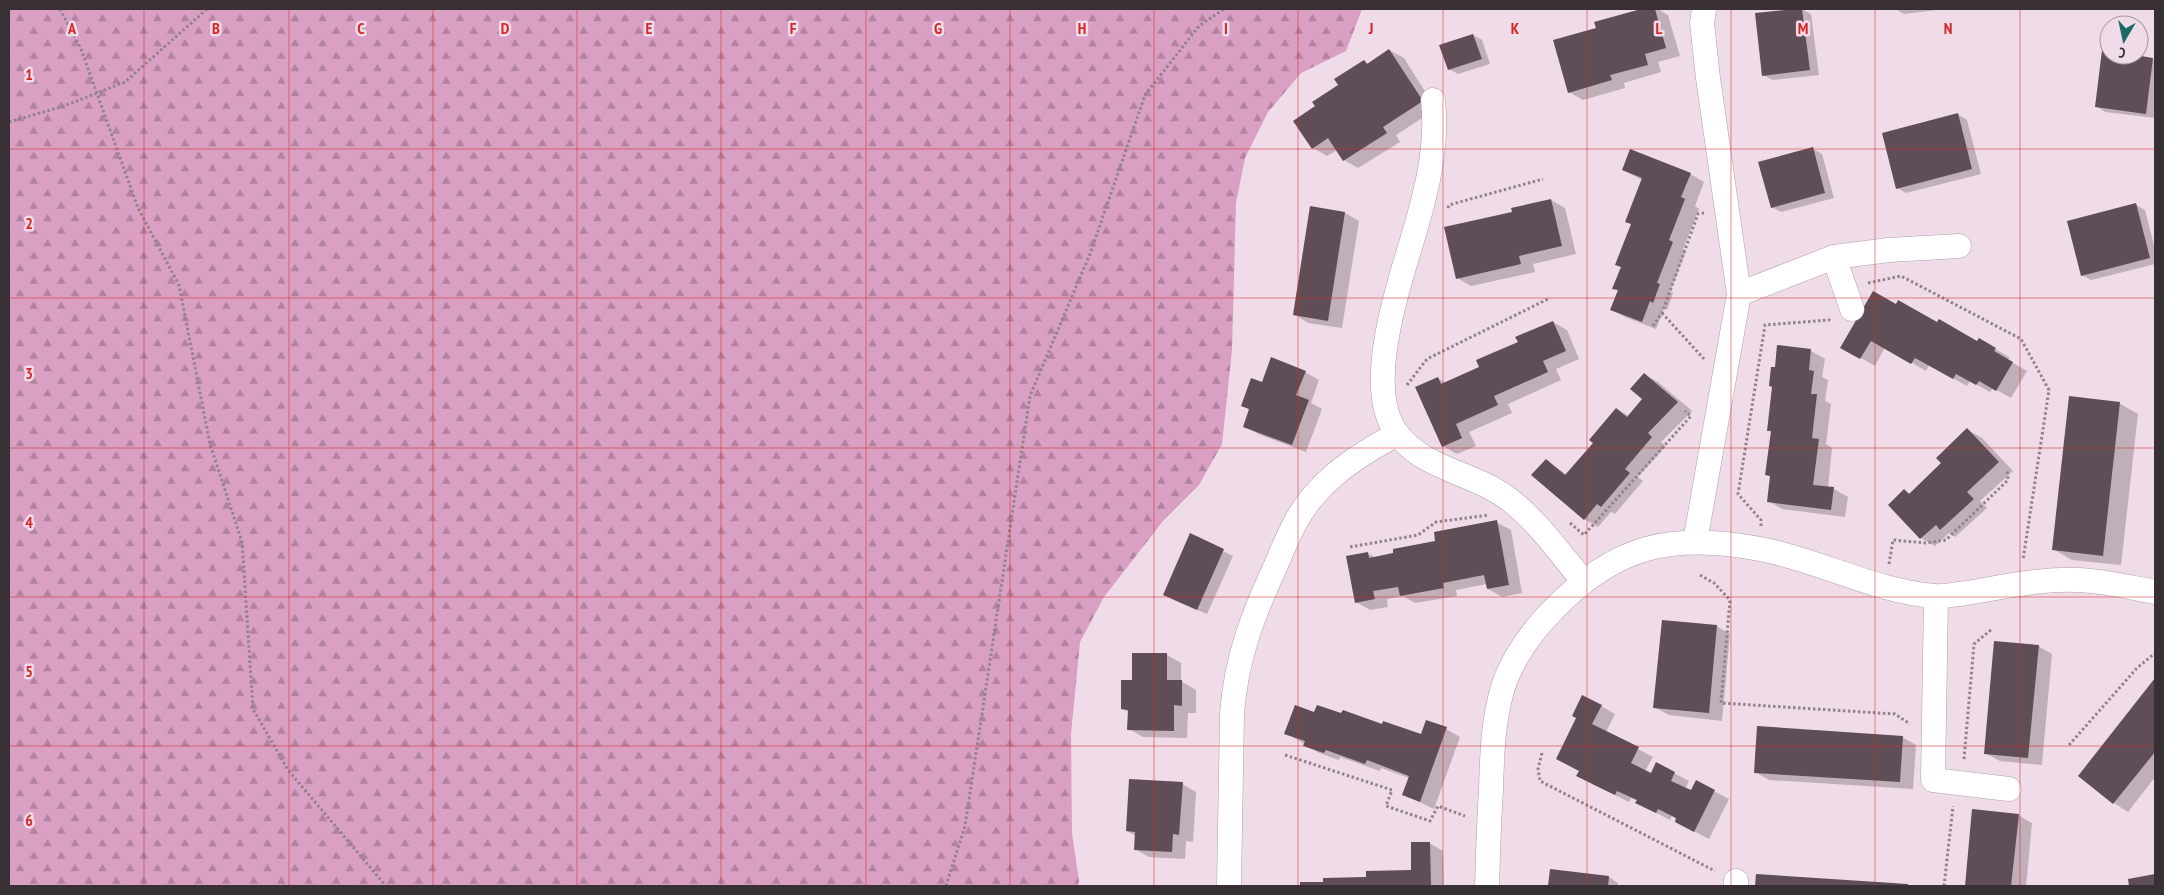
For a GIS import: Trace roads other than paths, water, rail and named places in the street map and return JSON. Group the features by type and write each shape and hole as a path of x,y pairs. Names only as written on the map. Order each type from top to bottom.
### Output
{"street":[{"path":"1695,542 1739,294 1708,78 1702,22 1704,9"},
{"path":"1433,100 1435,143 1417,226 1396,297 1384,347 1383,394 1393,425 1414,452 1434,464 1483,484 1506,497 1528,516 1583,581"},
{"path":"1739,294 1834,257 1889,250 1959,246"},
{"path":"1834,257 1848,299"},
{"path":"1229,886 1232,714 1234,688 1245,637 1292,527 1303,508 1335,475 1393,425"},
{"path":"1487,886 1492,752 1497,713 1510,669 1544,619 1583,581 1609,564 1636,551 1662,544 1695,542 1729,544 1762,549 1885,587 1936,596 2057,580 2104,582 2155,592"},
{"path":"1936,596 1932,780 2009,789"}]}
